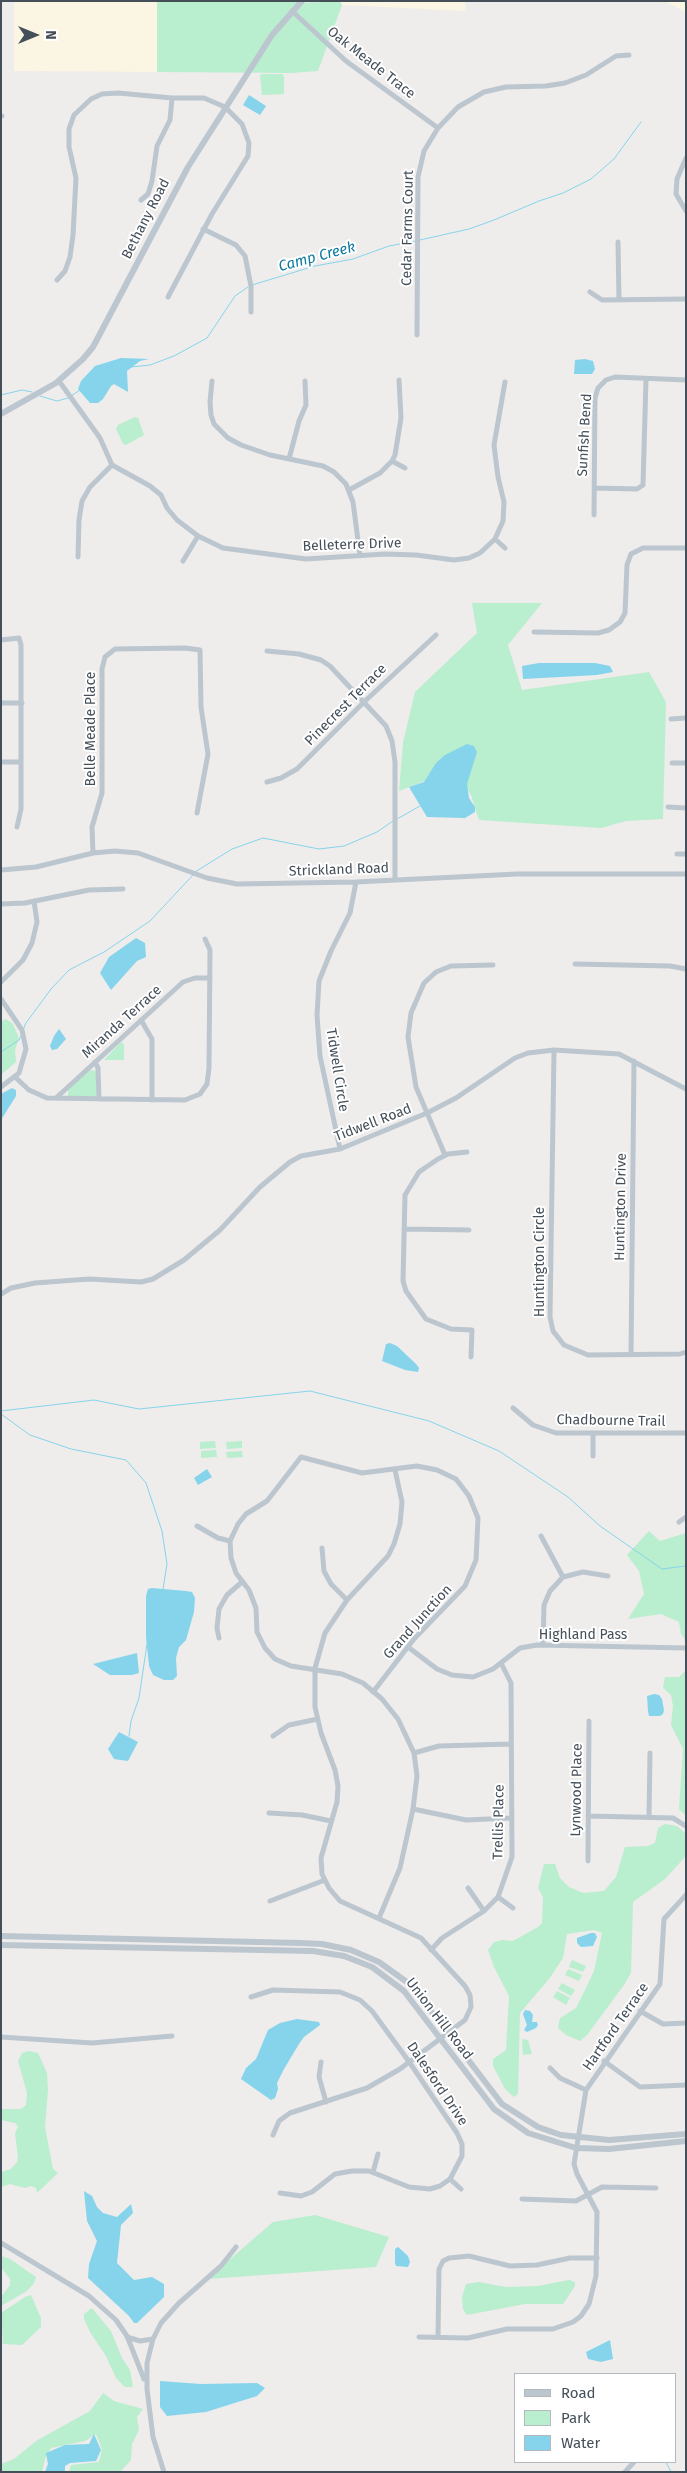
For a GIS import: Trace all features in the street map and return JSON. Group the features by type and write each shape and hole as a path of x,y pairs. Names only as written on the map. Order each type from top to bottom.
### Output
{"street":[{"name":"Bethany Road","path":"1,414 59,381 84,359 103,332 176,188 225,107 272,35 302,1"},
{"name":"Oak Meade Trace","path":"292,11 346,61 438,128"},
{"name":"Cedar Farms Court","path":"417,335 418,177 424,151 438,128 458,107 484,92 506,87 546,86 565,83 586,75 616,56 629,54"},
{"path":"57,280 65,271 70,257 73,235 76,178 69,147 69,129 74,115 91,99 102,94 118,93 172,98 204,98 225,107 245,129 249,143 248,156 204,229 168,297"},
{"path":"141,200 148,194 152,181 156,146 170,120 172,98"},
{"path":"686,158 677,179 676,194 686,211"},
{"path":"204,229 236,245 245,256 251,286 251,312"},
{"path":"618,242 619,300"},
{"path":"590,292 602,300 686,299"},
{"name":"Sunfish Bend","path":"594,515 597,390 602,383 611,378 686,380"},
{"path":"594,488 637,489 643,485 646,379"},
{"path":"349,490 380,472 392,461 398,442 401,418 399,380"},
{"path":"59,381 100,438 112,465 90,487 82,501 79,520 78,557"},
{"path":"212,381 211,415 214,424 223,433 241,445 289,459 316,464 329,469 339,476 349,490 353,502 360,556"},
{"path":"289,459 299,421 306,405 305,381"},
{"name":"Belleterre Drive","path":"112,465 150,486 161,495 167,508 178,520 198,536 223,548 306,559 416,555 462,560 480,553 494,539 501,528 504,508 494,445 504,382"},
{"path":"392,461 405,468"},
{"path":"183,561 198,536"},
{"path":"494,539 505,548"},
{"path":"534,632 598,634 609,630 620,622 625,613 627,565 631,554 646,548 686,548"},
{"name":"Pinecrest Terrace","path":"267,782 282,778 297,769 364,702 436,635"},
{"path":"1,640 18,638 21,644 21,813 17,827"},
{"name":"Belle Meade Place","path":"93,853 92,827 102,793 103,664 107,655 115,648 185,648 200,650 201,708 208,754 198,813"},
{"path":"267,651 300,654 321,660 386,726 392,741 395,762 396,879"},
{"path":"1,703 22,703"},
{"path":"672,719 686,718"},
{"path":"1,762 21,762"},
{"path":"672,763 686,764"},
{"path":"668,808 686,808"},
{"name":"Strickland Road","path":"1,870 36,867 93,853 115,850 138,853 207,878 228,883 356,882 553,873 686,874"},
{"path":"677,854 686,854"},
{"name":"Tidwell Circle","path":"340,1149 320,1056 317,1015 319,981 331,951 350,914 356,882"},
{"path":"1,904 34,901 89,890 123,889"},
{"path":"1,982 23,960 32,943 37,922 34,901"},
{"path":"15,1077 29,1090 46,1098 188,1100 198,1096 206,1088 210,1068 210,950 205,940"},
{"path":"575,964 670,966 686,969"},
{"path":"445,1155 416,1087 408,1037 408,1024 418,992 429,976 451,966 493,965"},
{"name":"Miranda Terrace","path":"56,1098 184,981 197,977 210,978"},
{"path":"1,999 22,1030 25,1040 24,1062 15,1077 1,1087"},
{"path":"141,1020 152,1040 152,1100"},
{"name":"Tidwell Road","path":"1,1294 11,1288 35,1283 89,1279 141,1282 153,1279 184,1260 220,1230 260,1188 290,1162 301,1156 340,1149 427,1114 456,1098 515,1058 528,1053 554,1050 619,1054 686,1089"},
{"name":"Huntington Circle","path":"554,1050 550,1317 553,1331 564,1345 582,1354 680,1354 686,1352"},
{"name":"Huntington Drive","path":"631,1354 634,1061"},
{"path":"96,1062 99,1071 99,1099"},
{"path":"467,1152 445,1155 419,1172 405,1195 404,1281 406,1291 426,1319 451,1329 472,1330 471,1356"},
{"path":"404,1229 469,1230"},
{"name":"Chadbourne Trail","path":"512,1408 533,1426 556,1433 686,1433"},
{"path":"592,1433 592,1456"},
{"name":"Grand Junction","path":"230,1541 238,1524 246,1514 267,1501 301,1457 362,1473 417,1466 437,1470 456,1480 469,1496 478,1518 476,1560 465,1586 408,1647 373,1692"},
{"path":"274,2135 279,2121 290,2113 367,2088 410,2063 465,2020 471,2007 470,1995 465,1986 421,1938 340,1901 325,1880 320,1858 337,1802 338,1786 315,1707 315,1668 325,1633 347,1600 388,1556 394,1544 400,1524 402,1502 395,1470"},
{"path":"679,1522 686,1517"},
{"path":"197,1526 218,1538 230,1541 231,1558 236,1573 248,1590 256,1608 257,1632 264,1648 275,1659 291,1666 315,1668 342,1674 363,1683 382,1699 398,1719 414,1752 417,1776 413,1809 400,1868 379,1918"},
{"path":"541,1536 563,1577"},
{"path":"322,1548 324,1571 331,1584 347,1600"},
{"path":"543,1645 544,1605 550,1590 563,1577 583,1572 608,1576"},
{"path":"219,1638 217,1628 219,1609 227,1595 242,1582"},
{"name":"Highland Pass","path":"408,1647 437,1669 452,1675 473,1677 493,1669 520,1648 543,1645 686,1648"},
{"name":"Trellis Place","path":"431,1950 442,1938 484,1911 498,1897 512,1857 511,1683 501,1663"},
{"path":"273,1736 289,1726 318,1719"},
{"name":"Lynwood Place","path":"588,1860 589,1721"},
{"path":"414,1752 439,1746 511,1744"},
{"path":"649,1816 650,1753"},
{"path":"413,1809 466,1820 511,1818"},
{"path":"270,1813 302,1815 331,1821"},
{"path":"588,1816 673,1818 686,1826"},
{"path":"270,1902 325,1880"},
{"path":"468,1888 484,1911"},
{"name":"Hartford Terrace","path":"419,2337 468,2338 507,2329 553,2329 573,2322 581,2316 589,2304 594,2292 597,2258 597,2212 575,2169 577,2138 586,2090 604,2061 660,1984 664,1918 686,1895"},
{"path":"498,1897 513,1908"},
{"name":"Union Hill Road","path":"1,1936 281,1942 335,1946 372,1959 401,1976 428,2004 494,2096 506,2107 538,2128 577,2138 609,2140 686,2134"},
{"name":"Union Hill Road","path":"1,1945 313,1951 344,1956 372,1967 396,1984 488,2102 502,2116 528,2133 576,2148 609,2149 686,2141"},
{"name":"Dalesford Drive","path":"250,1997 274,1990 340,1992 360,2000 372,2011 457,2132 462,2144 462,2156 450,2179"},
{"path":"640,2011 663,2024 686,2023"},
{"path":"1,2038 92,2043 172,2036"},
{"path":"604,2061 640,2087 686,2085"},
{"path":"320,2062 319,2077 326,2102"},
{"path":"550,2068 560,2078 586,2090"},
{"path":"373,2172 378,2154"},
{"path":"280,2193 301,2196 312,2192 336,2174 352,2170 373,2172 420,2189 440,2186 450,2179 461,2189"},
{"path":"522,2199 576,2201 602,2187 656,2188"},
{"path":"1,2243 89,2296 116,2320 127,2336 141,2368 147,2389"},
{"path":"164,2472 153,2437 147,2389 147,2363 153,2339 162,2323 179,2303 221,2266 236,2247"},
{"path":"438,2337 439,2269 443,2261 449,2258 469,2256 510,2266 537,2265 570,2258 597,2258"},
{"path":"127,2336 140,2341 153,2339"}],"shaded area":[{"path":"14,1 157,1 157,72 14,71"},
{"path":"340,1 465,1 466,11 342,5"},
{"path":"664,1 686,1 686,12"}],"green space":[{"path":"157,1 299,1 302,3 340,1 342,5 318,71 291,73 157,72"},
{"path":"282,74 284,76 284,94 262,95 260,75"},
{"path":"135,417 138,418 144,435 126,445 123,444 116,429 118,425"},
{"path":"472,603 542,603 508,645 522,690 649,672 666,702 663,819 626,821 601,828 479,820 471,795 459,776 432,778 399,791 403,743 415,692 477,633"},
{"path":"6,1019 13,1024 19,1038 15,1050 16,1062 1,1075 1,1021"},
{"path":"121,1042 124,1044 124,1060 104,1060"},
{"path":"90,1070 96,1071 97,1095 95,1097 68,1096 68,1089"},
{"path":"215,1441 216,1448 200,1449 200,1442"},
{"path":"242,1441 242,1448 227,1449 226,1442"},
{"path":"216,1450 217,1457 201,1458 201,1451"},
{"path":"242,1451 243,1457 227,1458 226,1452"},
{"path":"649,1531 660,1541 686,1533 686,1641 681,1634 679,1622 661,1614 628,1619 644,1594 639,1571 627,1555"},
{"path":"686,1670 686,1816 679,1809 683,1749 671,1725 673,1706 671,1695 663,1688 665,1677 679,1677"},
{"path":"665,1824 677,1826 686,1834 686,1856 665,1879 633,1902 631,1973 587,2035 580,2041 566,2035 558,2028 560,2018 576,2008 584,1992 594,1971 602,1933 594,1930 567,1934 563,1958 549,1979 520,2013 518,2094 514,2097 505,2089 493,2066 493,2059 506,2050 509,1996 494,1967 488,1950 494,1942 503,1940 513,1941 542,1923 543,1897 538,1888 544,1864 555,1864 560,1878 569,1887 583,1893 604,1891 616,1877 625,1847 648,1846 655,1843 658,1828"},
{"path":"572,1960 586,1966 583,1972 569,1967"},
{"path":"568,1969 582,1975 579,1981 565,1975"},
{"path":"562,1983 575,1990 571,1996 558,1989"},
{"path":"557,1991 570,1998 566,2005 553,1997"},
{"path":"522,2039 528,2040 532,2054 523,2055"},
{"path":"29,2051 38,2053 47,2073 48,2090 45,2127 53,2169 58,2173 37,2193 36,2188 31,2186 25,2188 10,2184 1,2187 1,2172 11,2169 17,2162 15,2134 18,2126 15,2123 1,2120 1,2109 21,2109 26,2105 27,2093 18,2061 22,2053"},
{"path":"315,2215 389,2237 376,2267 207,2279 273,2222"},
{"path":"1,2256 10,2259 36,2277 34,2283 27,2291 1,2306 1,2297 10,2285 10,2279 1,2267"},
{"path":"569,2280 575,2282 575,2286 563,2304 525,2304 467,2315 463,2309 462,2297 466,2284 479,2282 506,2287 538,2286"},
{"path":"31,2295 41,2318 41,2327 22,2345 3,2344 1,2313"},
{"path":"92,2308 111,2331 122,2358 130,2370 133,2387 125,2387 116,2378 106,2356 90,2332 84,2319 84,2314"},
{"path":"103,2393 114,2401 143,2409 137,2417 139,2430 132,2444 131,2460 120,2472 69,2472 71,2465 99,2462 102,2449 96,2434 85,2441 51,2448 45,2459 42,2472 1,2472 1,2464 14,2459 36,2441 90,2411"}],"water":[{"path":"249,95 266,106 260,115 243,105"},
{"path":"121,358 149,359 140,361 127,371 128,392 114,384 98,403 90,403 78,389 81,381 95,366"},
{"path":"585,359 593,361 595,369 592,374 574,374 575,360"},
{"path":"539,663 595,663 610,666 613,672 597,675 523,679 522,666"},
{"path":"467,744 474,746 477,752 467,784 469,798 475,807 475,812 465,818 427,817 409,787 424,782 436,763 445,755"},
{"path":"136,938 145,943 146,957 137,961 111,990 100,973 109,957"},
{"path":"59,1029 66,1039 57,1049 52,1050 50,1046"},
{"path":"12,1088 16,1090 16,1096 1,1120 1,1094"},
{"path":"390,1343 397,1346 416,1364 419,1368 418,1372 405,1370 382,1361 386,1344"},
{"path":"207,1469 212,1477 198,1485 194,1478"},
{"path":"148,1589 192,1592 195,1598 194,1612 186,1640 179,1647 176,1658 177,1676 173,1680 164,1680 153,1675 149,1666 146,1637 146,1596"},
{"path":"137,1653 139,1673 132,1675 110,1675 93,1664"},
{"path":"659,1695 662,1699 664,1710 660,1716 649,1716 647,1696"},
{"path":"119,1732 138,1742 128,1761 114,1759 108,1749"},
{"path":"595,1933 597,1937 593,1946 581,1947 577,1943 577,1938"},
{"path":"525,2010 530,2011 533,2015 532,2022 537,2022 538,2025 527,2032 524,2030 527,2025 523,2014"},
{"path":"297,2019 319,2022 320,2025 304,2037 299,2044 277,2083 278,2089 275,2098 271,2100 241,2079 246,2068 256,2059 268,2030 280,2023"},
{"path":"84,2191 92,2196 97,2207 103,2213 117,2217 131,2204 133,2213 121,2225 117,2263 134,2280 152,2277 164,2284 164,2297 137,2323 134,2323 129,2316 88,2278 89,2264 97,2241 87,2221"},
{"path":"398,2247 408,2256 410,2262 408,2267 396,2266 395,2249"},
{"path":"610,2340 613,2359 601,2362 588,2359 586,2352"},
{"path":"160,2381 201,2384 257,2383 265,2388 257,2396 206,2412 167,2416 160,2407"},
{"path":"94,2434 101,2450 96,2461 70,2463 65,2466 65,2472 45,2472 48,2464 46,2453 65,2445 89,2444"}],"waterway":[{"name":"Camp Creek","path":"420,240 469,229 563,193 591,179 614,159 641,122"},
{"name":"Camp Creek","path":"252,285 315,266 353,259 389,246 416,241"},
{"name":"Camp Creek","path":"131,367 150,365 174,356 207,338 235,296 248,287"},
{"name":"Camp Creek","path":"1,395 22,390 32,392"},
{"name":"Camp Creek","path":"71,396 80,390"},
{"name":"Camp Creek","path":"40,396 57,401 68,398"},
{"path":"397,819 420,806"},
{"path":"195,872 232,849 263,838 319,849 344,846 377,832 393,821"},
{"path":"23,1030 51,989 69,970 104,952 150,921 193,875"},
{"path":"1,1052 19,1040 21,1036"},
{"path":"1,1411 94,1400 139,1409 310,1391 429,1421 499,1451 568,1497 600,1526 662,1569 686,1566"},
{"path":"1,1414 30,1435 71,1449 126,1460 146,1483 162,1531 167,1564 163,1589"},
{"path":"129,1736 131,1721 139,1698 147,1644"},
{"path":"666,2463 671,2472"}]}
